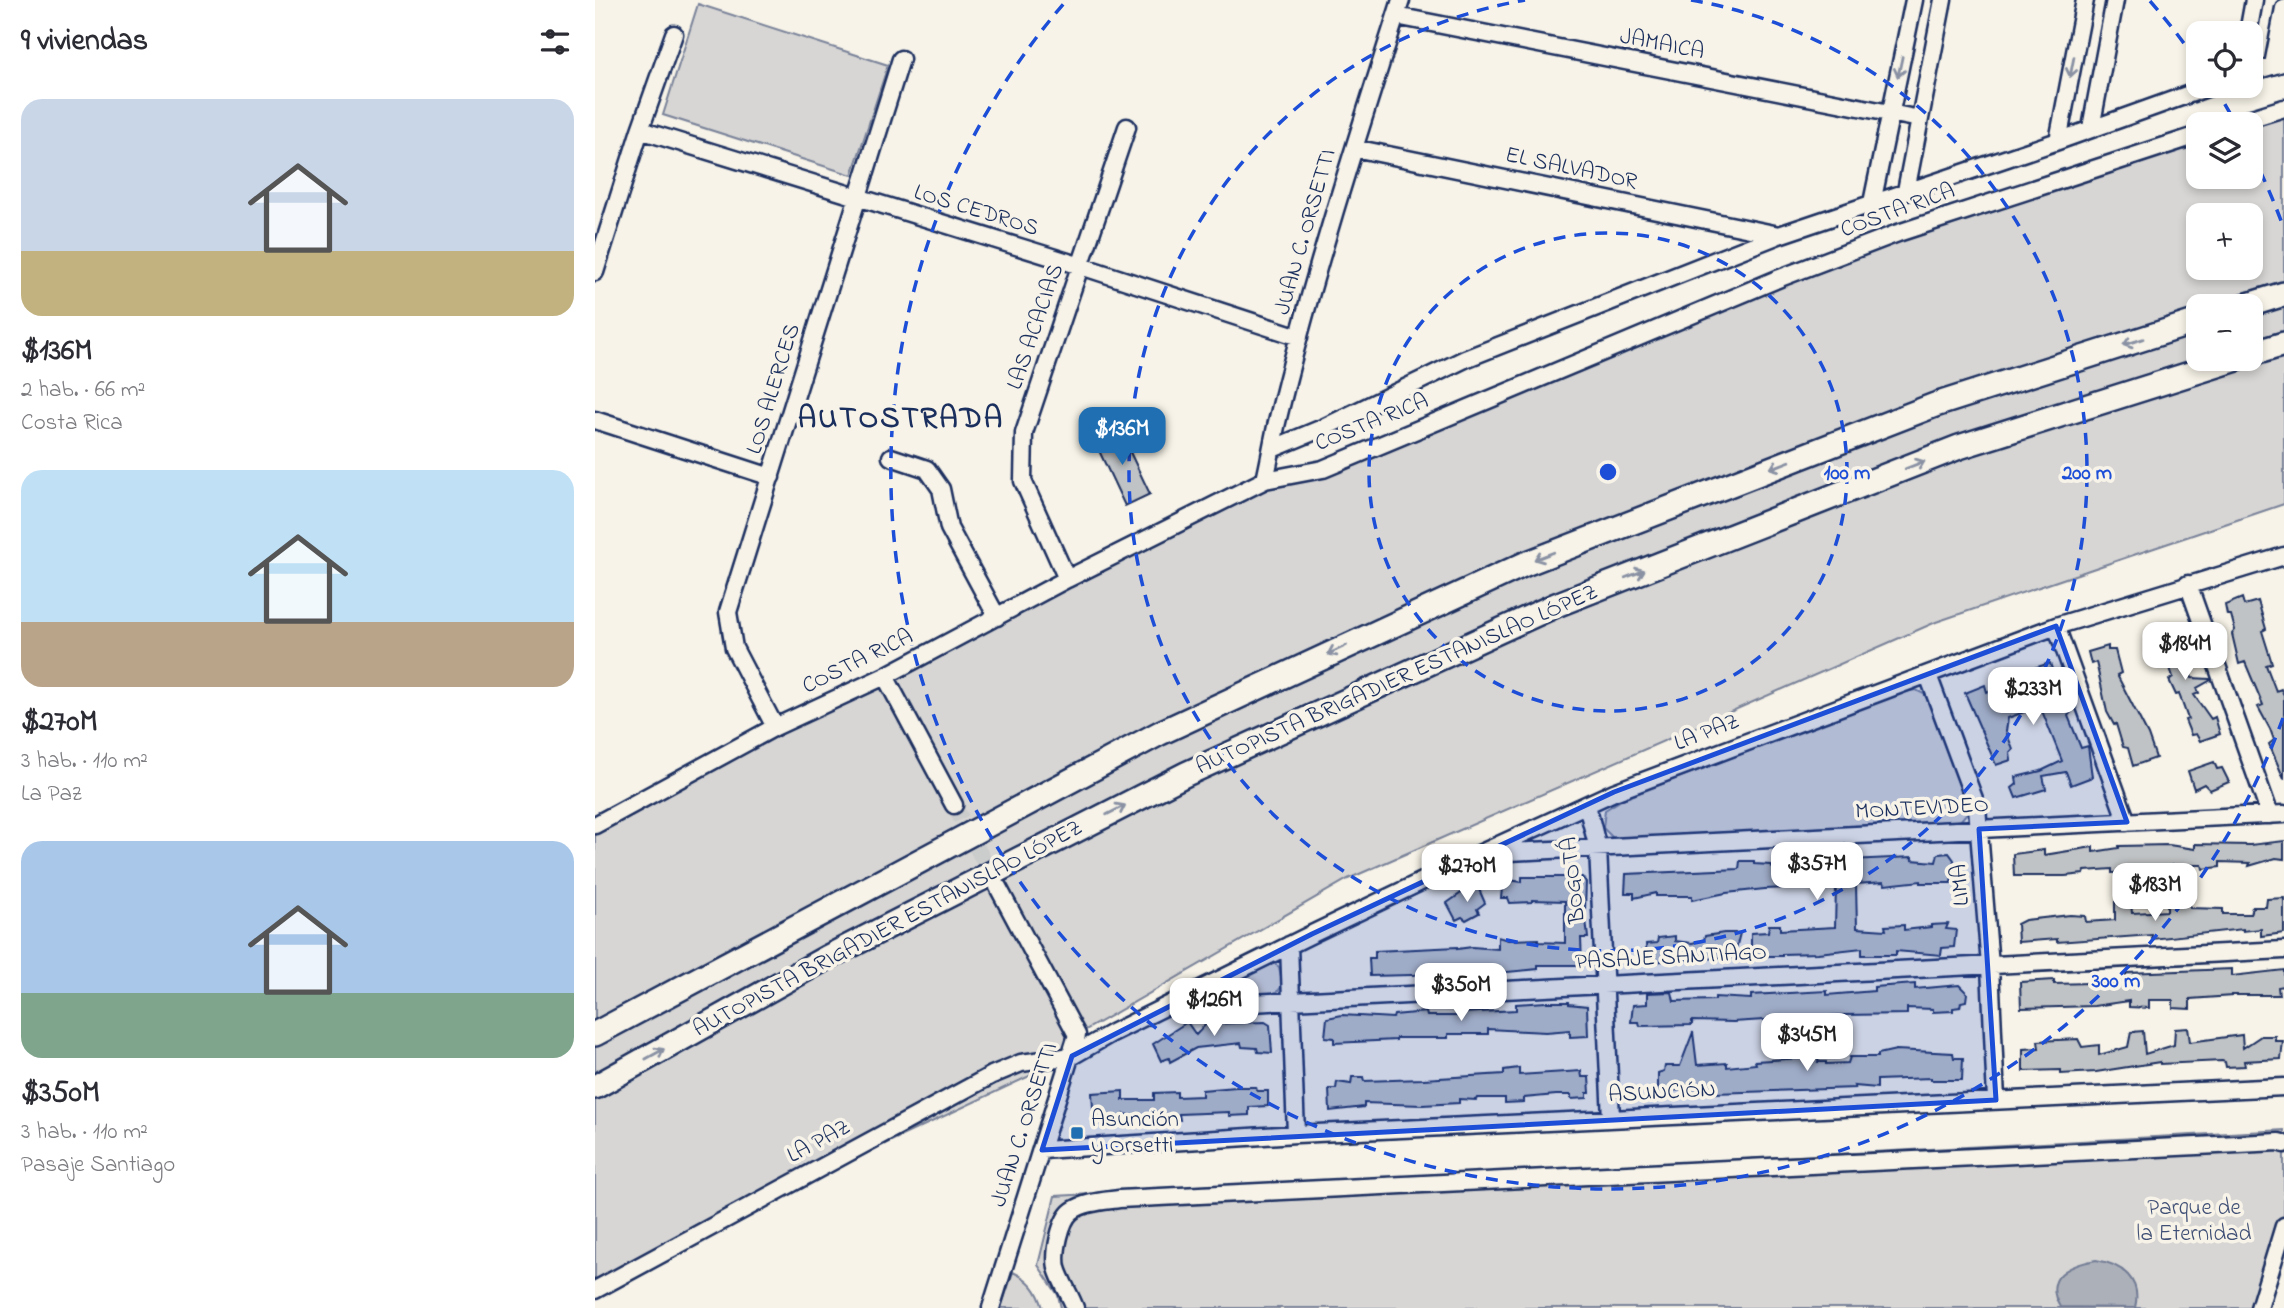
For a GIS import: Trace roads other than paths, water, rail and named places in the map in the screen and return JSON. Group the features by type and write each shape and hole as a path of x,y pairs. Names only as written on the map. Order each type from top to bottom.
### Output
{"highway":[{"path":"2263,300 2284,294"},
{"name":"AUTOPISTA BRIGADIER ESTANISLAO LÓPEZ","path":"595,1034 1160,733 1525,564 1935,405 2186,325"},
{"path":"2263,350 2284,344"},
{"name":"AUTOPISTA BRIGADIER ESTANISLAO LÓPEZ","path":"595,1087 826,958 1186,774 1556,605 1959,447 2199,371"}],"street":[{"path":"1872,203 1914,0"},
{"path":"1906,191 1944,0"},
{"path":"2058,141 2085,0"},
{"path":"2091,128 2115,0"},
{"path":"2251,21 2255,0"},
{"name":"JAMAICA","path":"1398,8 1920,120"},
{"name":"JUAN C. ORSETTI","path":"1265,480 1277,420 1299,337 1398,8"},
{"path":"2279,64 2284,8"},
{"path":"595,272 674,34"},
{"name":"LOS ALERCES","path":"775,727 734,648 728,612 901,59"},
{"name":"COSTA RICA","path":"1272,449 1465,359 1779,235 2186,95"},
{"path":"2263,114 2284,108"},
{"name":"LAS ACACIAS","path":"1067,579 1023,481 1024,433 1127,127"},
{"name":"LOS CEDROS","path":"640,130 1081,266 1299,337"},
{"name":"COSTA RICA","path":"595,825 775,727 885,676 1067,579 1265,480 1323,469 1780,278 1898,233 2186,139"},
{"name":"EL SALVADOR","path":"1354,148 1779,235"},
{"path":"595,420 771,477"},
{"path":"891,457 927,469 941,489 949,528 997,617"},
{"name":"LA PAZ","path":"1168,1007 1289,945 1614,792 2056,626 2284,556"},
{"path":"2188,584 2277,814"},
{"path":"2056,626 2127,822"},
{"name":"LIMA","path":"1928,675 1977,807 1990,965 1996,1100"},
{"path":"885,676 954,805"},
{"name":"BOGOTÁ","path":"1587,805 1598,849 1611,1118"},
{"name":"MONTEVIDEO","path":"1479,854 2277,814"},
{"name":"JUAN C. ORSETTI","path":"991,1308 1077,1035 998,887"},
{"path":"1289,945 1296,1134"},
{"name":"PASAJE SANTIAGO","path":"1072,1056 1112,1033 1168,1007 2284,950"},
{"name":"LA PAZ","path":"595,1290 992,1075 1021,1063 1072,1056"},
{"name":"ASUNCIÓN","path":"1042,1150 1611,1118 2284,1087"},
{"path":"1075,1308 1057,1267 1056,1248 1061,1228 1071,1211 1119,1199 2279,1142 2284,1144"},
{"path":"2259,1308 2284,1226"}],"tunnel":[{"path":"954,805 995,882"}],"place":[{"name":"Asunción y Orsetti","path":"1077,1133"}],"district":[{"name":"AUTOSTRADA","path":"901,420"}],"park label":[{"name":"Parque de la Eternidad","path":"2194,1221"}]}
